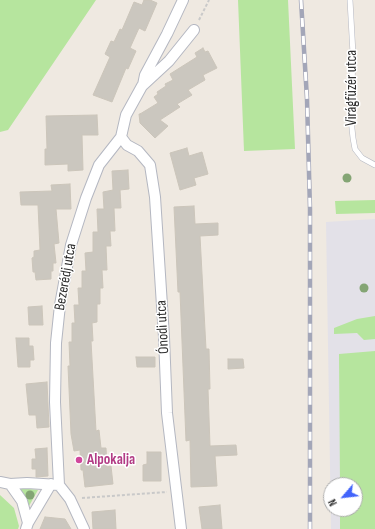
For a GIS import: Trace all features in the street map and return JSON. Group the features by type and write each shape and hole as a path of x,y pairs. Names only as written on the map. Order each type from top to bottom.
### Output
{"street":[{"name":"Bezerédj utca","path":"55,485 56,343 60,305 71,245 86,198 100,165 122,137 126,115 142,86 145,75 183,0"},
{"name":"Bezerédj utca","path":"142,86 169,61 194,30"},
{"name":"Ónodi utca","path":"122,137 127,145 138,151 150,165 155,197 164,329 167,413 181,529"},
{"path":"5,483 55,485 70,499 84,529"},
{"path":"5,483 22,502 27,526"},
{"path":"27,526 55,485"}],"lane":[{"name":"Virágfüzér utca","path":"350,0 353,54 353,138 355,149 362,158 375,165"}],"path":[{"path":"194,30 209,0"},
{"path":"70,499 176,491"}],"shaded area":[{"path":"375,219 375,529 331,529 331,517 363,517 363,477 330,477 326,222"}],"green space":[{"path":"0,0 96,0 8,130 0,132"},
{"path":"238,0 288,0 295,149 244,151"},
{"path":"375,200 375,213 336,214 335,201"},
{"path":"375,316 375,339 364,340 357,333 334,334 334,328 357,319"},
{"path":"375,351 375,529 340,529 340,517 363,517 363,477 340,477 339,354"},
{"path":"20,488 38,490 29,506"},
{"path":"0,495 14,508 19,526 18,529 0,529"}],"building":[{"path":"144,0 150,0 157,3 145,31 139,28 130,48 136,51 128,69 126,68 112,102 93,95 110,57 105,54 111,41 114,42 120,29 122,30 134,2 142,5"},
{"path":"203,48 205,52 208,51 217,68 203,75 205,80 188,90 192,95 177,104 180,107 160,120 168,126 155,138 140,123 140,114 158,103 154,97 158,94 157,92 166,86 165,84 173,80 170,74 197,57 195,53"},
{"path":"97,115 98,135 82,135 83,170 68,171 68,164 45,165 45,149 47,149 46,116"},
{"path":"187,148 189,156 202,152 208,174 194,178 196,185 180,190 170,153"},
{"path":"128,170 129,189 120,190 121,208 114,208 115,231 110,231 111,246 106,246 107,270 102,270 103,288 100,288 100,304 97,304 97,322 92,323 93,341 91,341 96,431 99,430 101,448 106,448 107,467 111,466 113,484 85,487 83,470 81,470 80,450 74,451 71,434 68,366 70,366 69,342 72,342 72,323 75,323 74,305 79,305 78,288 82,288 82,271 86,271 85,253 93,252 93,232 98,232 97,209 104,209 103,192 113,190 112,171"},
{"path":"70,184 71,209 56,209 59,243 54,244 56,263 53,263 51,279 36,280 35,272 33,272 32,258 34,257 34,251 40,250 38,205 21,205 20,192 52,191 51,185"},
{"path":"194,206 195,224 218,223 218,235 200,236 206,349 209,349 210,389 208,389 210,446 236,445 237,455 215,456 217,486 191,487 190,440 186,441 180,292 178,292 174,207"},
{"path":"42,306 43,325 29,325 28,307"},
{"path":"16,338 29,338 29,346 33,346 34,360 30,360 30,367 18,367"},
{"path":"136,357 155,357 155,367 137,367"},
{"path":"228,359 243,359 244,368 228,369"},
{"path":"47,382 49,427 37,428 36,415 29,415 26,384"},
{"path":"47,448 48,476 36,477 36,469 32,469 32,459 36,459 35,449"},
{"path":"147,452 161,452 161,481 143,481 143,465 147,464"},
{"path":"220,505 222,529 202,529 199,507"},
{"path":"115,510 116,529 93,529 92,512"},
{"path":"45,517 65,519 71,529 40,529"}],"railway":[{"path":"301,0 307,99 310,209 310,529"}],"place":[{"name":"Alpokalja","path":"79,460"}]}
